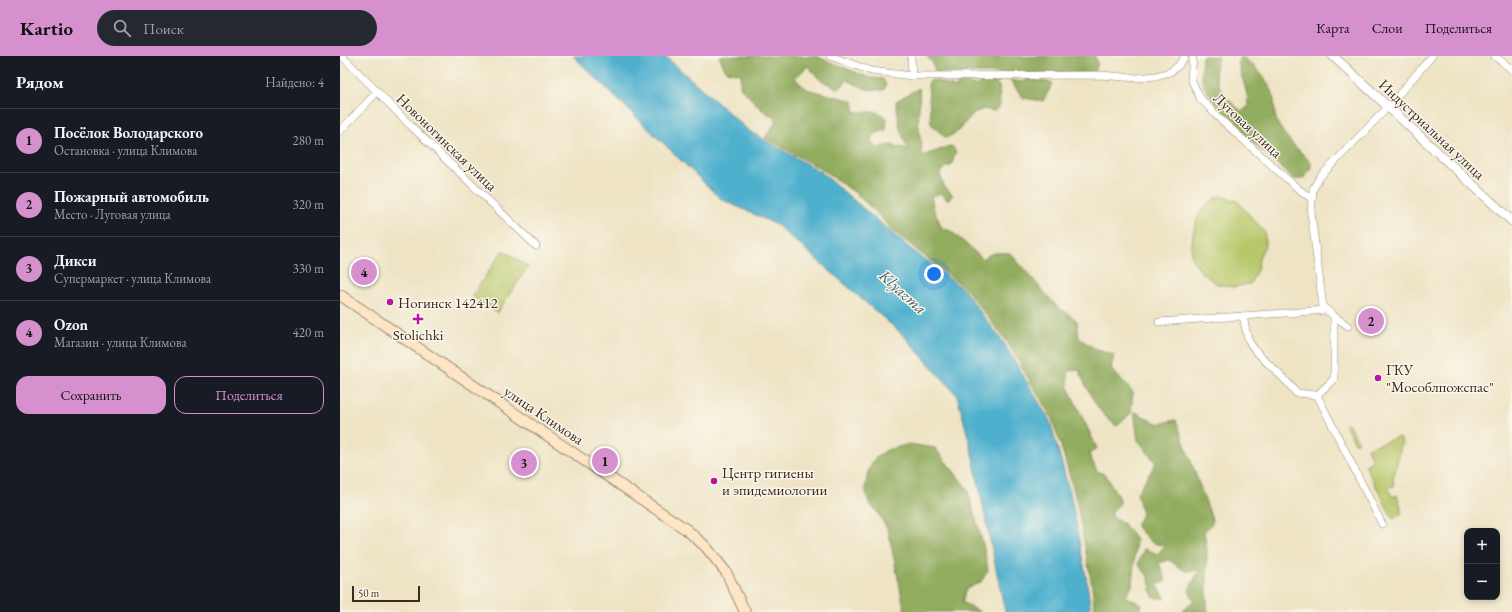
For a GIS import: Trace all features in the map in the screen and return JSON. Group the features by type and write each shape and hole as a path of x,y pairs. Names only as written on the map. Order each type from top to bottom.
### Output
{"main road":[{"name":"улица Климова","path":"340,295 688,530 706,547 726,572 745,612"}],"street":[{"name":"Новоногинская улица","path":"342,56 377,92 536,246"},
{"path":"830,56 871,71 912,76 1100,75 1137,78 1156,76 1170,72 1178,66 1185,56"},
{"path":"911,56 912,76"},
{"name":"Луговая улица","path":"1193,56 1192,79 1200,98 1218,117 1296,187 1312,199"},
{"name":"Индустриальная улица","path":"1333,56 1512,221"},
{"path":"1348,326 1323,307 1310,213 1313,188 1320,177 1388,107 1432,56"},
{"path":"1495,56 1512,70"},
{"path":"340,132 377,92"},
{"path":"1159,322 1327,310"},
{"path":"1243,316 1249,342 1258,354 1288,382 1296,393 1316,395 1334,379 1334,316"},
{"path":"1316,395 1382,524"}],"green space":[{"path":"719,56 815,56 870,78 883,79 886,85 884,90 866,89 847,80 839,89 819,79 808,66 795,78 806,89 853,101 855,112 877,112 887,118 886,130 875,134 871,141 877,148 891,145 908,149 900,129 896,101 919,88 919,123 922,145 921,156 952,146 956,152 951,166 947,166 940,174 944,186 953,195 947,200 941,194 931,196 934,210 942,228 951,231 983,259 992,254 1010,253 1059,309 1066,312 1077,321 1079,338 1097,350 1114,355 1111,369 1133,392 1131,413 1117,426 1104,415 1094,401 1079,370 1068,371 1068,387 1097,448 1089,454 1097,471 1106,475 1121,502 1112,512 1112,517 1124,524 1136,540 1132,586 1126,596 1142,605 1139,612 1095,612 1092,586 1076,498 1061,446 1052,419 1008,343 966,289 893,231 875,211 854,192 823,170 765,138 777,120 760,108 740,87 741,74 726,71"},
{"path":"1095,56 1097,67 1093,73 936,73 932,62 927,57"},
{"path":"1202,56 1219,56 1215,70 1217,82 1226,96 1242,111 1248,107 1248,101 1238,61 1242,57 1253,65 1267,81 1274,100 1275,117 1282,131 1311,162 1311,168 1303,179 1294,179 1233,125 1203,85 1201,74"},
{"path":"957,79 967,80 970,84 975,86 980,82 992,81 999,86 1000,106 994,111 983,109 973,114 956,133 946,138 931,124 928,84 931,80 957,88"},
{"path":"1028,79 1053,83 1043,101 1023,98 1010,80 1023,82"},
{"path":"1220,196 1237,201 1265,232 1265,245 1259,258 1258,268 1250,284 1232,287 1217,284 1202,273 1191,257 1193,234 1198,216 1207,204"},
{"path":"503,250 528,267 497,313 472,296"},
{"path":"1134,411 1157,424 1176,420 1213,522 1204,532 1207,550 1207,609 1209,612 1182,612 1194,601 1189,590 1199,570 1185,571 1169,560 1159,563 1166,581 1157,585 1166,599 1153,597 1148,576 1138,564 1144,549 1158,554 1164,546 1151,542 1136,526 1142,514 1137,493 1156,463 1138,440"},
{"path":"1348,423 1358,441 1355,443 1345,425"},
{"path":"1399,437 1402,441 1393,480 1394,486 1388,487 1392,497 1397,495 1401,507 1401,514 1393,519 1365,465 1373,460 1367,448"},
{"path":"909,444 935,448 967,488 983,544 988,570 981,582 966,589 962,602 980,612 905,612 888,530 878,513 869,503 865,489 868,472 874,459 887,450"}],"water":[{"name":"Klyazma","path":"573,56 665,56 749,131 821,172 907,246 963,289 1004,343 1050,421 1071,497 1091,612 1005,612 971,448 957,395 902,334 777,225 721,199"}],"place":[{"name":"Ozon","path":"364,272"},
{"name":"Ногинск 142412","path":"390,302"},
{"name":"Stolichki","path":"418,319"},
{"name":"Пожарный автомобиль","path":"1371,321"},
{"name":"ГКУ \"Мособлпожспас\"","path":"1378,378"},
{"name":"Посёлок Володарского","path":"605,461"},
{"name":"Дикси","path":"524,463"},
{"name":"Центр гигиены и эпидемиологии","path":"714,481"}]}
